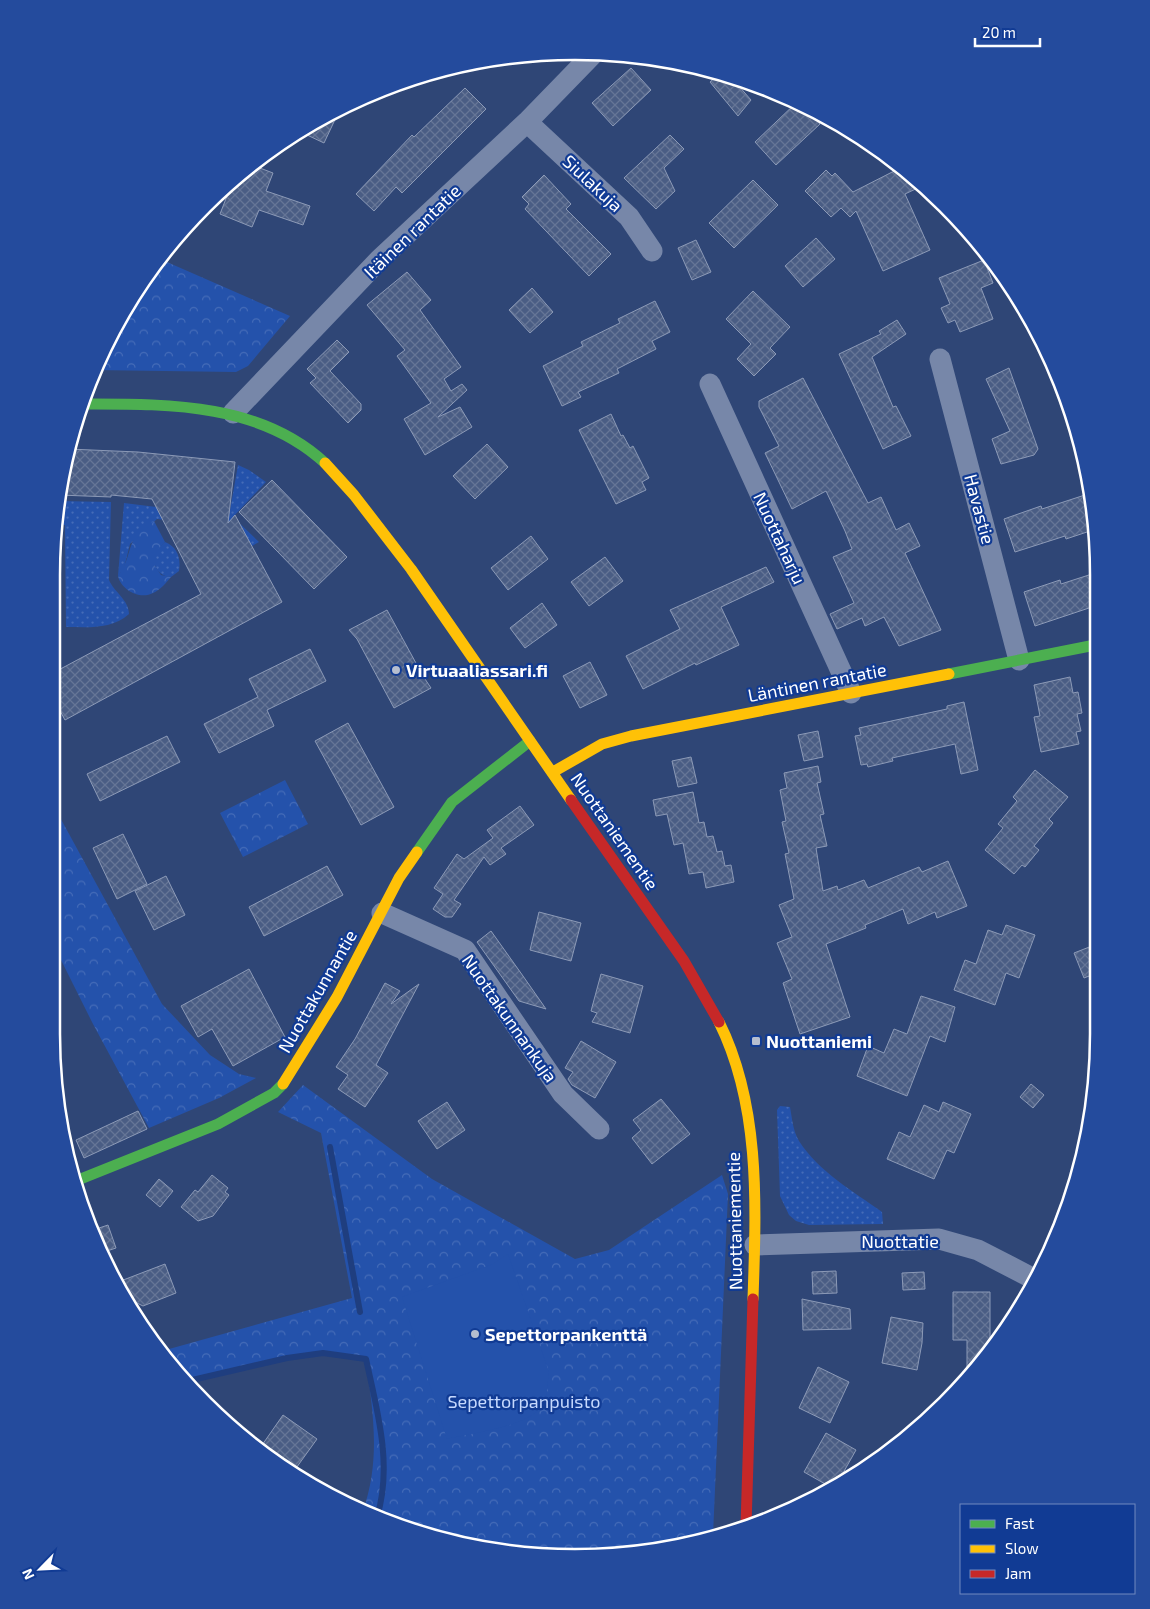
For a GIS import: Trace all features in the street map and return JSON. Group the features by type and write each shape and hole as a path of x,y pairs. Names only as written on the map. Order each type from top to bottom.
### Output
{"main road":[{"name":"Nuottaniementie","path":"89,404 147,404 206,408 233,413 276,432 311,451 339,475 415,573 686,963 725,1032 740,1078 749,1122 755,1245 746,1520"},
{"name":"Läntinen rantatie","path":"553,772 602,744 631,736 1090,646"},
{"name":"Nuottakunnantie","path":"81,1179 218,1124 274,1092 285,1082 337,997 399,878 452,802 530,741"}],"street":[{"name":"Itäinen rantatie","path":"233,413 379,260 527,122 587,60"},
{"name":"Siulakuja","path":"527,122 628,217 652,251"},
{"name":"Havastie","path":"940,359 1019,660"},
{"name":"Nuottaharju","path":"710,384 851,693"},
{"name":"Nuottakunnankuja","path":"382,913 465,950 563,1094 599,1130"},
{"name":"Nuottatie","path":"755,1245 939,1239 978,1250 1029,1277"}],"green space":[{"path":"166,261 290,316 248,366 236,372 103,370 129,317"},
{"path":"238,465 266,482 233,517 259,542 245,550 234,528 157,519 130,544 124,568 118,576 124,503 229,516"},
{"path":"65,501 111,502 109,580 127,604 129,614 115,623 91,627 66,627 65,525 62,525"},
{"path":"154,521 165,542 155,552 155,566 161,575 171,577 156,592 142,595 132,592 123,586 118,576 123,568 133,540 144,528"},
{"path":"165,542 176,550 179,558 179,571 171,577 159,572 154,561 155,551"},
{"path":"285,780 308,824 243,857 220,813"},
{"path":"60,817 162,1004 210,1055 239,1074 256,1078 219,1098 149,1128 60,958"},
{"name":"Sepettorpanpuisto","path":"303,1085 432,1179 575,1259 609,1250 722,1175 728,1194 713,1530 642,1545 575,1549 508,1545 475,1539 409,1522 365,1504 369,1492 374,1454 373,1417 366,1359 323,1353 287,1358 193,1380 167,1350 352,1298 321,1133 278,1112"},
{"path":"780,1106 790,1107 795,1133 807,1152 826,1172 882,1212 883,1224 809,1225 796,1221 789,1215 780,1196 777,1110"},
{"name":"Sepettorpankenttä","path":"508,1254 548,1369 548,1388 544,1403 534,1414 524,1420 498,1428 447,1439 402,1297 493,1264"}],"building":[{"path":"631,68 651,90 613,126 592,103"},
{"path":"713,79 739,87 751,100 738,116 710,82"},
{"path":"465,88 486,109 402,193 396,187 374,211 356,194 412,135 414,137"},
{"path":"791,108 820,124 776,165 755,142"},
{"path":"335,120 324,143 308,135"},
{"path":"670,135 684,149 664,168 675,191 656,209 624,178"},
{"path":"259,168 273,173 266,191 310,206 303,225 259,210 252,227 220,214 227,195"},
{"path":"826,170 832,176 835,173 853,192 895,171 916,189 905,194 930,250 883,271 856,211 850,217 841,208 831,217 805,191"},
{"path":"544,175 571,204 566,209 611,254 589,276 525,209 529,204 522,197"},
{"path":"753,180 778,205 734,248 709,223"},
{"path":"816,238 835,259 803,287 785,266"},
{"path":"696,240 711,272 692,280 678,248"},
{"path":"983,260 993,283 981,288 993,319 960,332 955,320 948,323 941,308 950,304 939,278"},
{"path":"407,272 431,300 420,310 461,367 444,379 451,391 462,384 467,390 438,417 460,407 472,427 425,455 404,419 431,403 397,356 405,350 367,305"},
{"path":"532,288 553,312 530,333 509,310"},
{"path":"753,291 790,327 770,348 776,354 754,376 737,359 751,344 726,319"},
{"path":"655,301 670,332 652,341 656,349 617,369 619,373 578,392 581,397 562,406 543,366 583,346 581,342 620,323 618,319"},
{"path":"897,320 906,334 872,357 893,407 896,406 911,436 883,449 839,354 881,334 879,331"},
{"path":"337,340 349,352 330,371 361,404 361,410 348,423 310,383 316,378 307,369"},
{"path":"1009,368 1038,449 1034,455 1001,464 992,439 1010,431 986,379"},
{"path":"803,378 868,503 881,497 896,530 909,523 920,546 905,553 941,630 899,646 884,617 865,626 862,618 837,629 830,614 854,603 833,557 852,549 845,531 826,491 792,509 765,453 779,446 759,407 759,401"},
{"path":"611,414 621,436 623,435 630,448 633,446 649,478 642,482 646,490 616,504 579,430"},
{"path":"487,444 508,467 475,499 453,476"},
{"path":"76,449 138,452 235,462 228,523 235,515 282,602 65,720 60,711 60,669 201,594 152,499 111,495 111,497 66,495"},
{"path":"272,480 347,557 314,589 239,512"},
{"path":"1084,495 1088,532 1066,539 1065,536 1015,552 1004,519 1041,506 1042,509"},
{"path":"531,536 548,559 508,590 491,568"},
{"path":"605,557 623,581 589,606 571,582"},
{"path":"766,567 774,582 721,607 739,645 696,665 695,663 643,689 626,656 680,629 670,610"},
{"path":"1090,575 1090,608 1035,626 1024,592 1060,580 1061,584"},
{"path":"542,603 557,625 525,648 510,628"},
{"name":"Virtuaaliassari.fi","path":"387,610 431,688 394,708 357,639 349,630"},
{"path":"310,649 326,681 267,710 274,726 219,753 204,724 258,697 249,679"},
{"path":"590,662 607,695 580,708 563,676"},
{"path":"1070,677 1073,693 1078,692 1082,713 1077,714 1081,731 1076,732 1079,744 1041,752 1034,717 1040,716 1034,685"},
{"path":"964,702 978,770 961,774 955,744 892,758 893,761 868,767 867,764 861,765 855,736 861,735 859,728 947,709 947,706"},
{"path":"348,723 394,807 361,825 315,741"},
{"path":"818,731 823,757 804,761 798,735"},
{"path":"167,736 180,762 100,801 87,774"},
{"path":"691,757 697,783 678,787 672,761"},
{"path":"818,766 821,782 817,783 824,814 820,815 827,846 816,848 823,891 837,886 838,890 864,880 868,888 919,867 922,872 948,861 967,906 937,918 935,912 908,924 903,909 865,925 866,928 826,944 850,1017 800,1034 783,983 792,979 777,943 792,937 779,905 794,899 785,854 789,853 782,822 786,821 780,790 787,788 784,773"},
{"path":"1035,770 1068,797 1049,819 1053,823 1034,846 1039,850 1025,867 1022,865 1014,874 985,850 1003,828 998,824 1017,801 1013,797"},
{"path":"693,792 699,823 704,822 707,837 713,836 717,852 722,851 725,866 731,865 734,882 706,888 703,872 689,874 683,843 674,845 667,814 656,816 653,800"},
{"path":"520,806 534,825 501,848 506,854 490,865 484,857 454,900 461,904 452,917 445,917 433,909 443,894 434,888 457,854 464,859 493,838 487,830"},
{"path":"123,834 147,884 117,899 93,848"},
{"path":"327,866 343,895 264,936 249,907"},
{"path":"166,876 185,915 154,930 135,891"},
{"path":"539,912 581,923 571,961 530,950"},
{"path":"1006,925 1035,935 1019,978 1006,973 995,1005 954,990 965,960 976,964 988,930 1002,935"},
{"path":"491,931 546,1009 519,1001 477,942"},
{"path":"1090,947 1090,976 1084,978 1074,953"},
{"path":"249,969 285,1037 233,1066 212,1029 198,1037 181,1006"},
{"path":"601,974 643,986 630,1033 592,1022 597,1013 591,1011"},
{"path":"385,983 400,991 391,1004 419,984 376,1065 388,1073 365,1107 338,1089 348,1075 336,1067 355,1039"},
{"path":"921,996 955,1007 945,1042 930,1036 907,1096 857,1076 868,1046 884,1053 894,1029 907,1034"},
{"path":"581,1041 616,1062 595,1098 572,1085 568,1079 573,1072 565,1068"},
{"path":"1031,1084 1044,1095 1033,1108 1020,1097"},
{"path":"661,1099 690,1134 652,1164 632,1138 641,1130 633,1120"},
{"path":"447,1102 465,1130 437,1149 418,1121"},
{"path":"943,1102 971,1114 954,1153 947,1150 934,1179 887,1159 899,1132 910,1137 924,1105 939,1112"},
{"path":"138,1111 147,1129 84,1158 76,1140"},
{"path":"212,1175 228,1188 225,1192 229,1195 213,1216 198,1221 181,1207 195,1190 198,1192"},
{"path":"159,1179 173,1191 160,1207 146,1195"},
{"path":"108,1225 116,1248 108,1251 98,1228"},
{"path":"165,1264 176,1293 143,1306 136,1303 123,1280"},
{"path":"836,1271 837,1293 813,1294 812,1272"},
{"path":"924,1272 925,1289 903,1290 902,1273"},
{"path":"953,1292 990,1292 990,1339 967,1368 967,1340 953,1340"},
{"path":"802,1299 850,1309 851,1329 803,1330"},
{"path":"891,1317 923,1323 922,1343 917,1370 882,1363"},
{"path":"818,1367 849,1382 830,1423 799,1408"},
{"path":"283,1415 317,1439 297,1467 263,1444"},
{"path":"826,1433 856,1450 843,1473 825,1484 804,1472"}],"waterway":[{"path":"330,1147 360,1312"},
{"path":"193,1380 287,1358 323,1353 366,1359 382,1438 384,1478 379,1510"}],"traffic: fast":[{"path":"89,404 178,407 210,411 241,418 271,428 299,443 325,463"},
{"path":"949,674 1090,646"},
{"path":"417,852 452,802 530,741"},
{"path":"81,1179 218,1124 274,1093 283,1084"}],"traffic: slow":[{"path":"325,463 354,495 411,569 571,800"},
{"path":"553,772 602,744 631,736 949,674"},
{"path":"283,1084 337,997 399,878 417,852"},
{"path":"719,1022 733,1054 749,1122 755,1193 753,1299"}],"traffic: jam":[{"path":"571,800 684,961 719,1022"},
{"path":"746,1520 753,1299"}],"place":[{"name":"Virtuaaliassari.fi","path":"396,670"},
{"name":"Nuottaniemi","path":"756,1041"},
{"name":"Sepettorpankenttä","path":"475,1334"}]}
